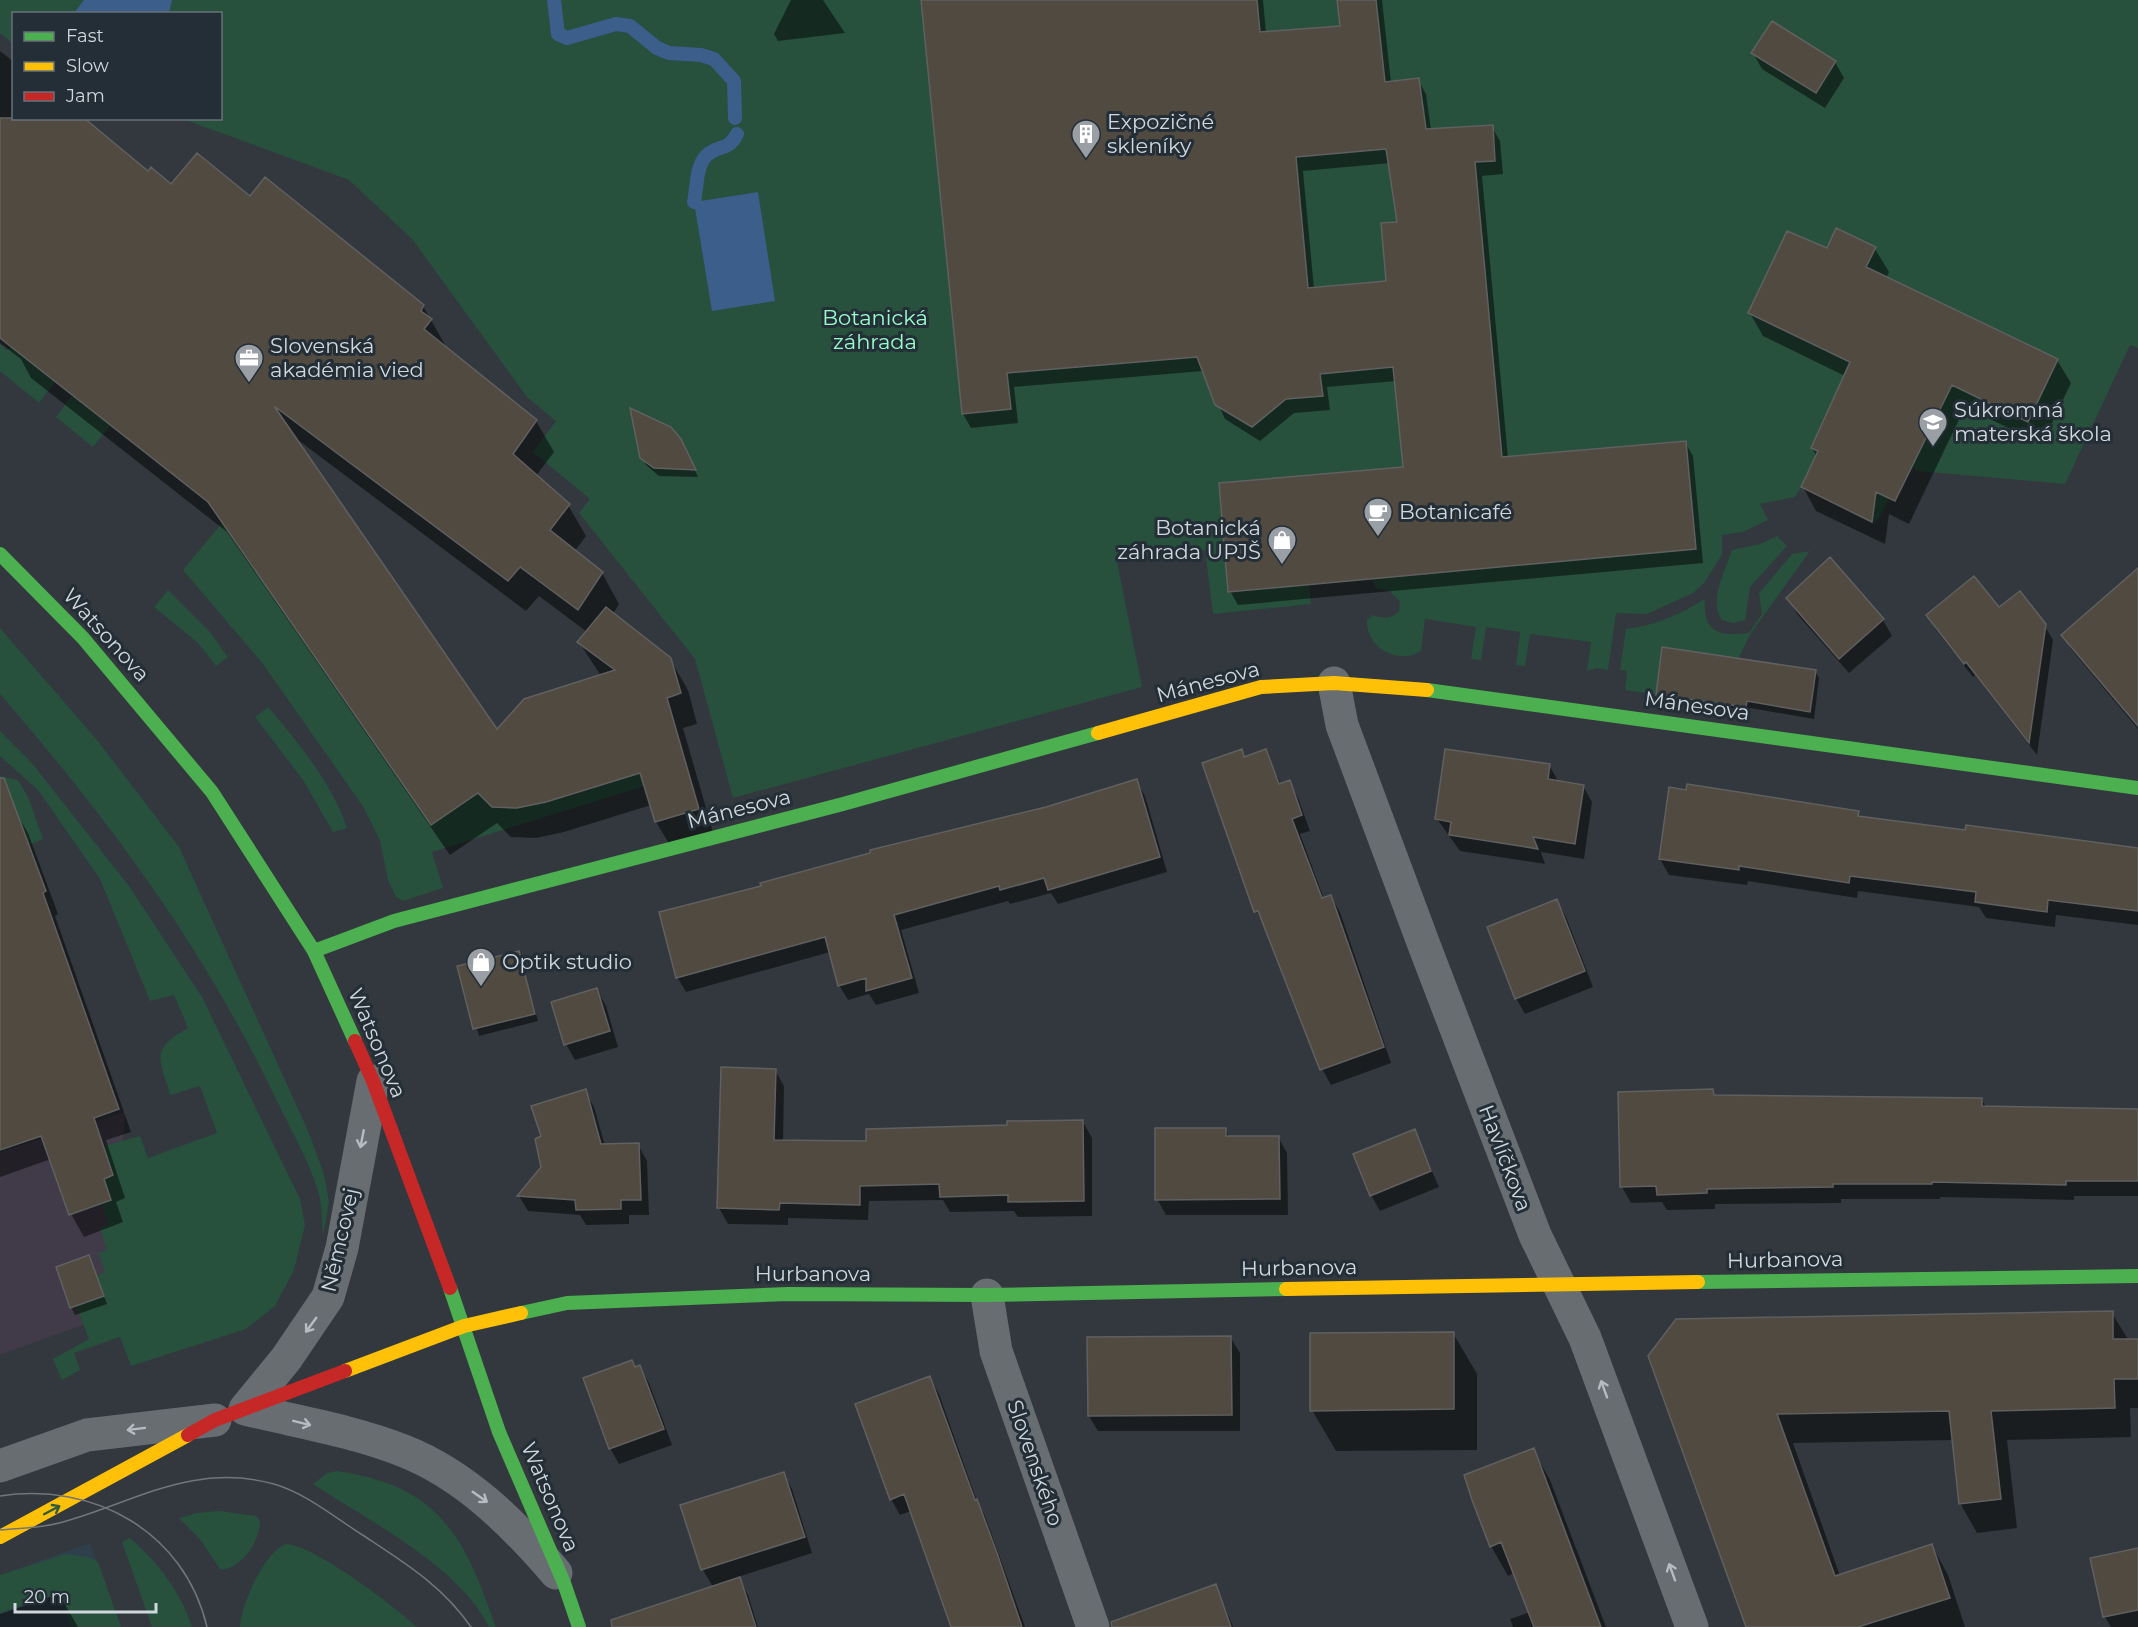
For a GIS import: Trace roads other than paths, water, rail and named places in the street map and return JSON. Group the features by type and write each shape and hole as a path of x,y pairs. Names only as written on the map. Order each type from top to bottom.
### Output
{"street":[{"name":"Watsonova","path":"0,554 84,638 212,792 314,951 373,1081 464,1326 499,1432 564,1583 579,1627"},
{"name":"Mánesova","path":"314,951 394,921 843,804 1262,687 1334,682 1405,687 2138,788"},
{"name":"Havlíčkova","path":"1334,682 1342,725 1420,934 1535,1235 1585,1338 1692,1627"},
{"name":"Němcovej","path":"245,1409 286,1359 328,1297 342,1248 373,1081"},
{"name":"Hurbanova","path":"464,1326 567,1303 613,1299 788,1294 987,1296 1559,1284 2138,1276"},
{"name":"Slovenského","path":"987,1296 996,1351 1093,1627"},
{"path":"0,1537 92,1489 215,1420 464,1326"},
{"path":"245,1409 373,1441 426,1462 485,1500 520,1531 564,1583"},
{"path":"0,1466 87,1435 215,1420"}],"water":[{"path":"84,0 172,0 169,12 75,12"},
{"path":"758,192 775,301 712,311 694,202"}],"waterway":[{"path":"554,0 558,34 567,38 616,24 630,26 657,48 669,53 701,55 714,59 734,81 735,118"},
{"path":"694,202 703,160 710,152 734,140 737,134"}],"tram line":[{"path":"0,1530 55,1524 166,1487 192,1481 245,1478 274,1484 308,1499 421,1575 460,1612 471,1627"},
{"path":"0,1496 35,1494 69,1497 101,1506 130,1520 156,1540 178,1564 195,1593 207,1627"}],"place":[{"name":"Expozičné skleníky","path":"1086,160"},
{"name":"Slovenská akadémia vied","path":"249,384"},
{"name":"Súkromná materská škola","path":"1933,448"},
{"name":"Botanicafé","path":"1378,538"},
{"name":"Botanická záhrada UPJŠ","path":"1282,566"},
{"name":"Optik studio","path":"481,988"}],"park label":[{"name":"Botanická záhrada","path":"875,330"}]}
